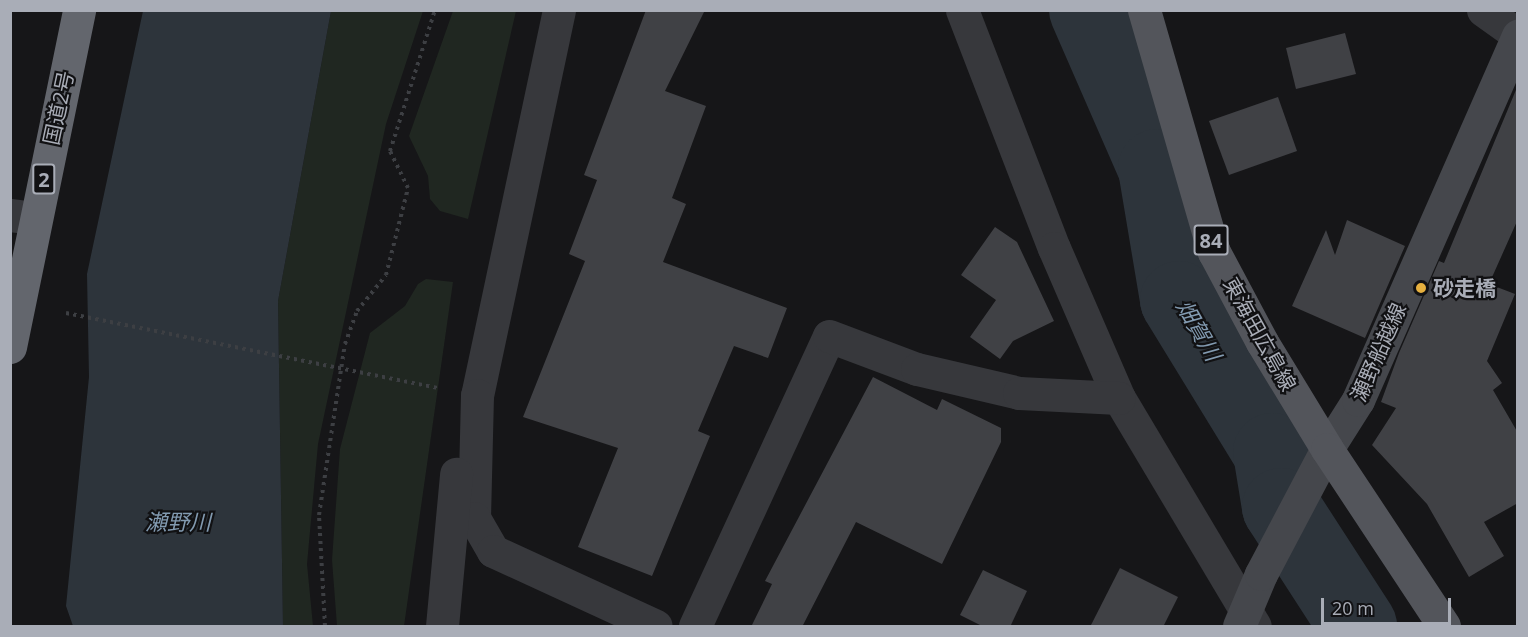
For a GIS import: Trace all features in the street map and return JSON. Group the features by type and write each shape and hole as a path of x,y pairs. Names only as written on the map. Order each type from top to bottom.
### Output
{"highway":[{"name":"国道2号","path":"10,347 23,216 79,10"}],"main road":[{"name":"東海田広島線","path":"1144,10 1214,252 1262,342 1321,463 1444,627"},
{"name":"瀬野船越線","path":"1247,622 1261,574 1358,400 1518,36"}],"street":[{"path":"559,10 477,394 474,518 494,551 656,627"},
{"path":"962,10 1046,227 1119,398 1247,622"},
{"path":"1484,10 1518,36"},
{"path":"695,627 829,336 917,369 1019,393 1119,398"},
{"path":"442,627 455,477 477,426"}],"path":[{"path":"325,627 319,514 345,344 357,311 386,274 408,188 390,151 435,10"},
{"path":"66,313 446,390"}],"shaded area":[{"path":"331,11 423,11 386,124 318,444 307,564 313,626 283,626 278,301"},
{"path":"453,11 516,11 468,219 440,211 430,199 428,176 409,136"},
{"path":"426,279 453,282 404,626 337,626 332,560 340,449 370,333 405,306 418,284"}],"water":[{"name":"瀬野川","path":"143,11 331,11 278,301 283,626 73,626 66,606 89,377 87,274"}],"building":[{"path":"646,10 705,10 665,91 706,106 672,198 686,204 663,262 787,308 768,358 734,346 698,431 710,436 652,576 578,547 618,448 523,417 585,261 569,254 597,180 584,175"},
{"path":"1345,33 1356,74 1296,89 1286,48"},
{"path":"1518,85 1518,219 1489,284 1515,294 1487,361 1502,383 1493,390 1518,433 1518,503 1484,522 1504,556 1469,577 1427,504 1372,445 1396,408 1381,402 1399,353 1439,261 1444,263"},
{"path":"1278,97 1297,151 1229,175 1209,121"},
{"path":"1347,220 1405,246 1365,338 1292,306 1326,230 1335,255"},
{"path":"995,227 1017,242 1054,321 1013,341 1000,359 970,337 996,300 961,275"},
{"path":"873,377 937,410 942,399 1001,428 1001,442 942,564 856,522 802,627 751,627 772,584 765,581"},
{"path":"1120,568 1178,597 1163,627 1090,627"},
{"path":"983,570 1027,591 1010,627 984,627 960,615"}],"waterway":[{"name":"畑賀川","path":"1088,10 1157,168 1179,300 1272,452 1281,507 1358,626"}],"place":[{"name":"砂走橋","path":"1421,288"}]}
